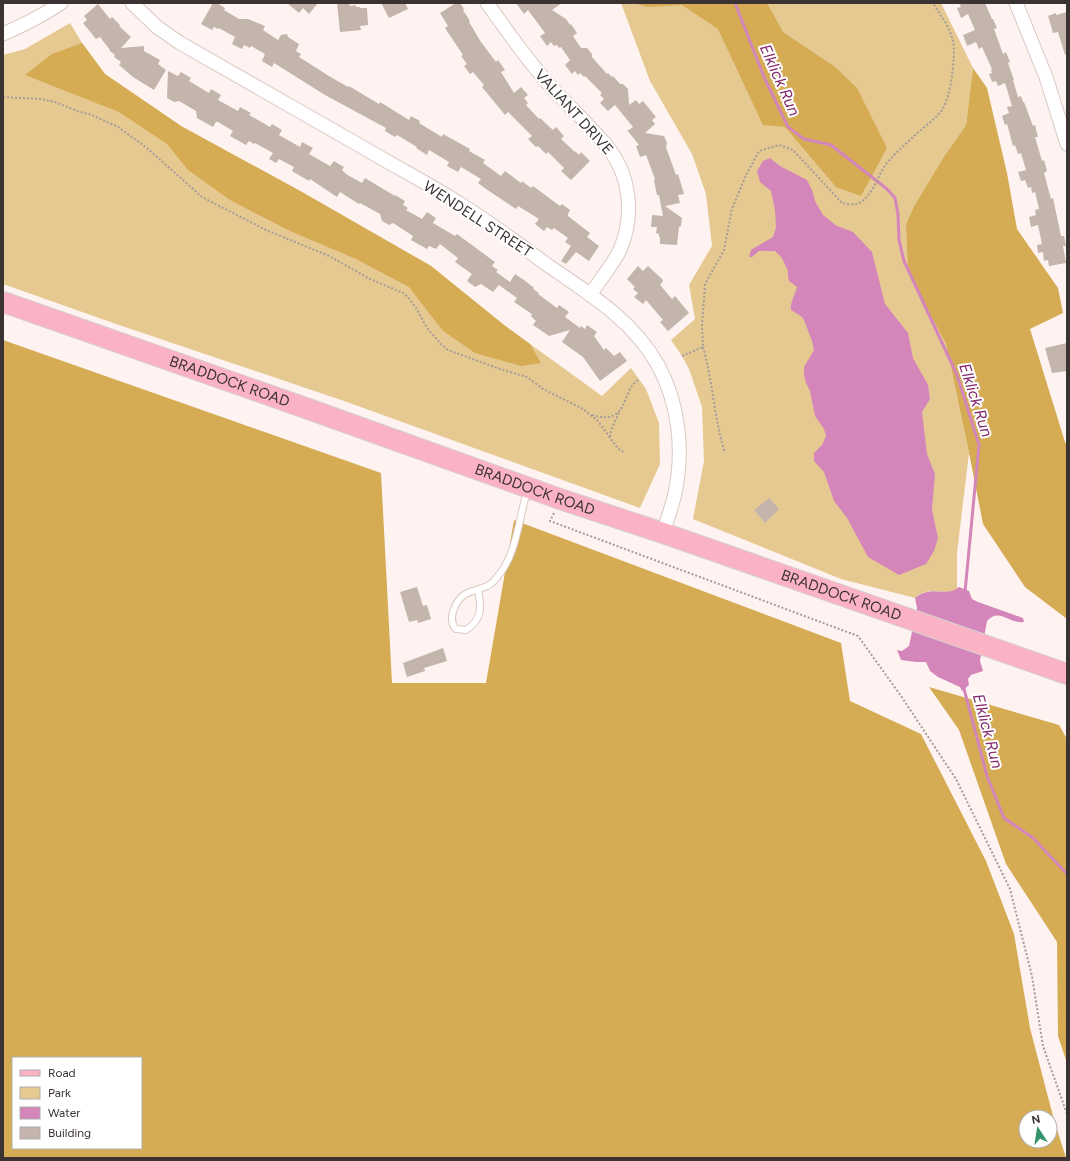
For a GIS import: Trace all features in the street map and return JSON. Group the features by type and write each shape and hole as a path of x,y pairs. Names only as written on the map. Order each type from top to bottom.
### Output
{"main road":[{"name":"BRADDOCK ROAD","path":"3,302 562,500 663,533 1067,674"}],"street":[{"path":"3,34 24,26 61,3"},
{"name":"WENDELL STREET","path":"132,3 157,27 180,43 458,202 590,294 616,314 632,329 646,346 658,365 666,382 674,403 678,427 680,451 679,473 663,533"},
{"name":"VALIANT DRIVE","path":"487,3 530,62 607,146 617,160 624,176 629,208 624,238 618,252 590,294"},
{"path":"1019,4 1066,137"}],"lane":[{"path":"478,589 480,607 476,622 466,630 456,629 452,619 457,602 465,594 478,589 488,586 499,575 510,556 521,509 528,488"}],"path":[{"path":"726,453 720,435 708,362 704,347 702,326 705,284 724,250 732,209 746,175 759,152 779,145 793,150 842,204 856,204 865,199 886,164 897,151 942,110 948,96 953,65 953,41 949,30 934,3"},
{"path":"3,97 41,99 55,102 92,115 118,127 147,148 202,196 266,230 329,256 370,279 403,293 416,308 427,328 440,344 448,350 527,377 543,389 591,415 598,421 619,449 625,452"},
{"path":"682,356 704,347"},
{"path":"610,438 611,430 619,412 624,405 632,386 638,380"},
{"path":"591,415 606,416 619,412"},
{"path":"562,500 550,521 858,636 902,696 956,779 1010,889 1032,976 1043,1046 1067,1114"}],"green space":[{"path":"621,3 941,3 973,68 966,125 943,158 914,206 906,224 908,274 946,344 969,453 957,553 957,589 947,592 926,592 915,598 841,579 693,519 704,461 702,407 689,369 671,340 695,319 689,285 712,246 706,194 692,154 650,81"},
{"path":"70,23 82,43 105,74 181,126 302,192 431,266 504,325 602,396 631,368 646,389 659,423 660,464 640,508 344,401 3,284 3,55 25,49"}],"shaded area":[{"path":"633,3 767,3 783,32 835,67 857,88 887,148 861,196 836,187 785,127 763,125 718,29 682,5 648,7"},
{"path":"82,43 105,74 181,126 302,192 431,266 530,344 541,363 521,366 475,353 442,330 409,287 356,259 290,231 230,200 188,170 167,144 119,112 25,75 52,54"},
{"path":"973,68 987,88 1007,173 1017,229 1058,288 1063,313 1030,329 1067,445 1067,619 1025,587 983,524 946,344 908,274 906,224 914,206 943,158 966,125"},
{"path":"3,340 381,473 392,683 486,683 514,520 841,643 850,701 921,734 986,861 1014,934 1030,1028 1051,1109 1018,1109 1018,1149 1058,1149 1058,1133 1066,1158 3,1158"},
{"path":"929,687 1059,725 1067,739 1067,1063 1058,1036 1057,942 1006,864 959,730"}],"water":[{"path":"770,158 780,166 807,180 815,201 823,215 837,226 853,232 872,252 885,304 908,333 913,358 928,385 930,399 922,412 927,454 935,474 932,510 938,538 934,551 926,564 899,575 868,557 847,518 834,501 824,472 814,461 814,453 822,445 826,436 824,429 815,416 810,391 804,375 804,367 814,350 812,341 802,317 791,310 792,301 797,287 789,281 788,271 782,258 775,251 759,251 752,257 749,257 751,250 773,237 776,227 775,210 771,191 760,182 757,171 763,161"},
{"path":"959,587 969,591 972,599 1023,618 1024,622 1014,621 1000,616 991,617 987,621 980,661 983,671 971,675 968,679 969,685 962,691 960,687 938,677 930,671 926,662 901,660 897,650 902,651 909,646 917,608 915,598 927,592 949,591"}],"building":[{"path":"213,3 217,3 225,8 224,10 239,19 248,19 265,26 263,30 278,40 281,35 287,34 288,37 299,44 296,51 301,54 299,57 329,76 379,104 380,102 409,120 411,116 420,121 419,123 442,137 443,134 470,149 469,151 485,160 483,163 501,176 505,171 521,183 522,181 531,188 533,186 560,206 562,204 570,210 568,216 590,233 587,237 599,246 589,261 576,252 566,264 561,261 571,246 565,242 568,238 554,228 552,230 547,227 544,231 535,224 539,219 518,206 516,209 486,189 478,183 481,179 461,167 458,172 447,166 449,162 429,150 427,155 397,135 395,137 385,131 386,128 325,95 274,63 272,67 262,61 265,54 251,46 250,48 244,45 242,49 232,44 235,37 219,28 214,27 212,30 201,24"},
{"path":"287,3 318,3 309,14 303,8 299,13"},
{"path":"337,3 349,3 350,6 356,5 356,7 367,8 368,25 360,26 361,30 340,32"},
{"path":"381,3 405,3 408,9 389,18"},
{"path":"456,3 460,3 481,42 496,62 498,60 505,70 501,72 514,93 521,87 528,95 524,98 528,103 526,105 539,119 540,118 553,130 556,127 564,136 561,139 575,152 579,155 581,152 590,161 571,180 561,171 564,168 548,152 546,154 528,139 532,136 508,112 505,115 482,87 484,85 473,72 470,74 464,66 467,64 461,56 463,55 445,28 448,26 440,13"},
{"path":"516,3 562,3 552,10 566,19 570,25 571,24 577,33 573,36 581,48 587,48 592,54 592,57 607,74 608,73 612,77 613,76 620,84 623,84 628,89 629,105 636,100 639,104 643,101 656,117 652,120 655,124 645,133 664,136 667,143 666,147 676,175 678,174 684,194 678,195 680,203 665,206 682,218 681,226 679,227 677,245 660,244 659,234 656,233 657,227 651,227 652,215 663,216 659,195 657,195 655,179 646,155 640,157 636,146 639,145 627,130 633,127 615,105 608,111 600,103 604,99 600,95 602,93 585,76 584,77 580,73 578,75 575,71 572,74 565,65 570,60 561,47 559,48 557,45 554,46 551,42 547,46 540,36 545,33 528,10 524,14"},
{"path":"959,3 985,3 997,28 994,29 1003,54 1006,52 1010,62 1008,63 1018,97 1021,96 1033,126 1035,125 1038,137 1035,137 1042,161 1044,160 1047,171 1044,173 1051,199 1053,198 1061,236 1064,236 1066,246 1063,246 1066,263 1049,266 1048,260 1044,261 1043,252 1038,253 1037,245 1042,244 1038,225 1031,227 1029,217 1036,215 1035,210 1039,209 1035,192 1032,193 1031,187 1028,188 1025,180 1021,181 1018,172 1026,170 1021,153 1018,154 1015,145 1013,146 1007,124 1005,125 1002,116 1009,113 1007,107 1012,106 1005,83 998,86 996,81 992,82 989,74 992,73 992,69 982,47 979,49 976,42 967,46 963,35 975,30 968,14 961,18 957,8 961,7"},
{"path":"98,4 110,19 112,17 131,37 121,48 144,46 144,51 160,60 158,64 166,70 154,90 133,77 119,65 121,62 114,57 115,55 109,50 100,37 96,39 83,23 87,20 84,16"},
{"path":"1067,12 1067,54 1065,55 1058,32 1053,33 1048,16 1056,13 1056,15"},
{"path":"168,71 178,76 181,72 191,78 189,81 209,93 211,89 221,95 218,100 238,111 240,107 251,113 249,115 270,127 272,124 282,130 279,135 300,147 302,142 313,148 309,154 330,166 334,161 344,167 342,170 346,174 362,183 365,178 395,195 405,201 403,205 408,208 406,210 422,219 427,212 436,218 433,223 455,236 457,234 495,262 492,266 498,270 496,272 510,282 515,274 524,280 539,293 538,294 557,308 559,305 569,312 565,317 580,328 581,326 585,329 587,325 597,332 594,336 604,350 606,348 614,356 620,352 627,361 600,381 583,357 562,342 570,330 549,336 533,325 536,321 531,316 532,314 514,302 517,298 499,285 493,292 481,284 475,287 467,281 472,274 455,262 458,258 440,244 436,249 429,246 427,249 411,240 413,236 393,223 389,225 382,221 380,214 360,203 359,204 340,192 337,197 310,179 309,181 292,171 294,167 279,159 276,163 269,159 273,153 255,143 254,144 249,141 246,145 230,136 233,131 218,122 216,122 213,127 197,118 196,111 179,101 174,102 167,98"},
{"path":"638,266 643,271 648,266 662,279 663,281 660,285 672,299 675,296 689,313 668,331 660,322 663,320 646,300 643,304 634,297 638,293 633,289 635,287 627,279"},
{"path":"1067,343 1067,371 1052,373 1045,348"},
{"path":"769,498 779,509 765,523 754,510"},
{"path":"417,587 423,606 427,605 431,619 418,623 417,620 409,622 400,592"},
{"path":"443,648 447,661 424,668 425,671 407,677 403,663"}],"waterway":[{"name":"Elklick Run","path":"735,3 764,77 788,127 804,139 831,145 887,189 895,198 898,214 899,240 904,261 957,375 979,445 965,592"},
{"name":"Elklick Run","path":"963,685 987,776 1004,818 1033,838 1067,874"}]}
